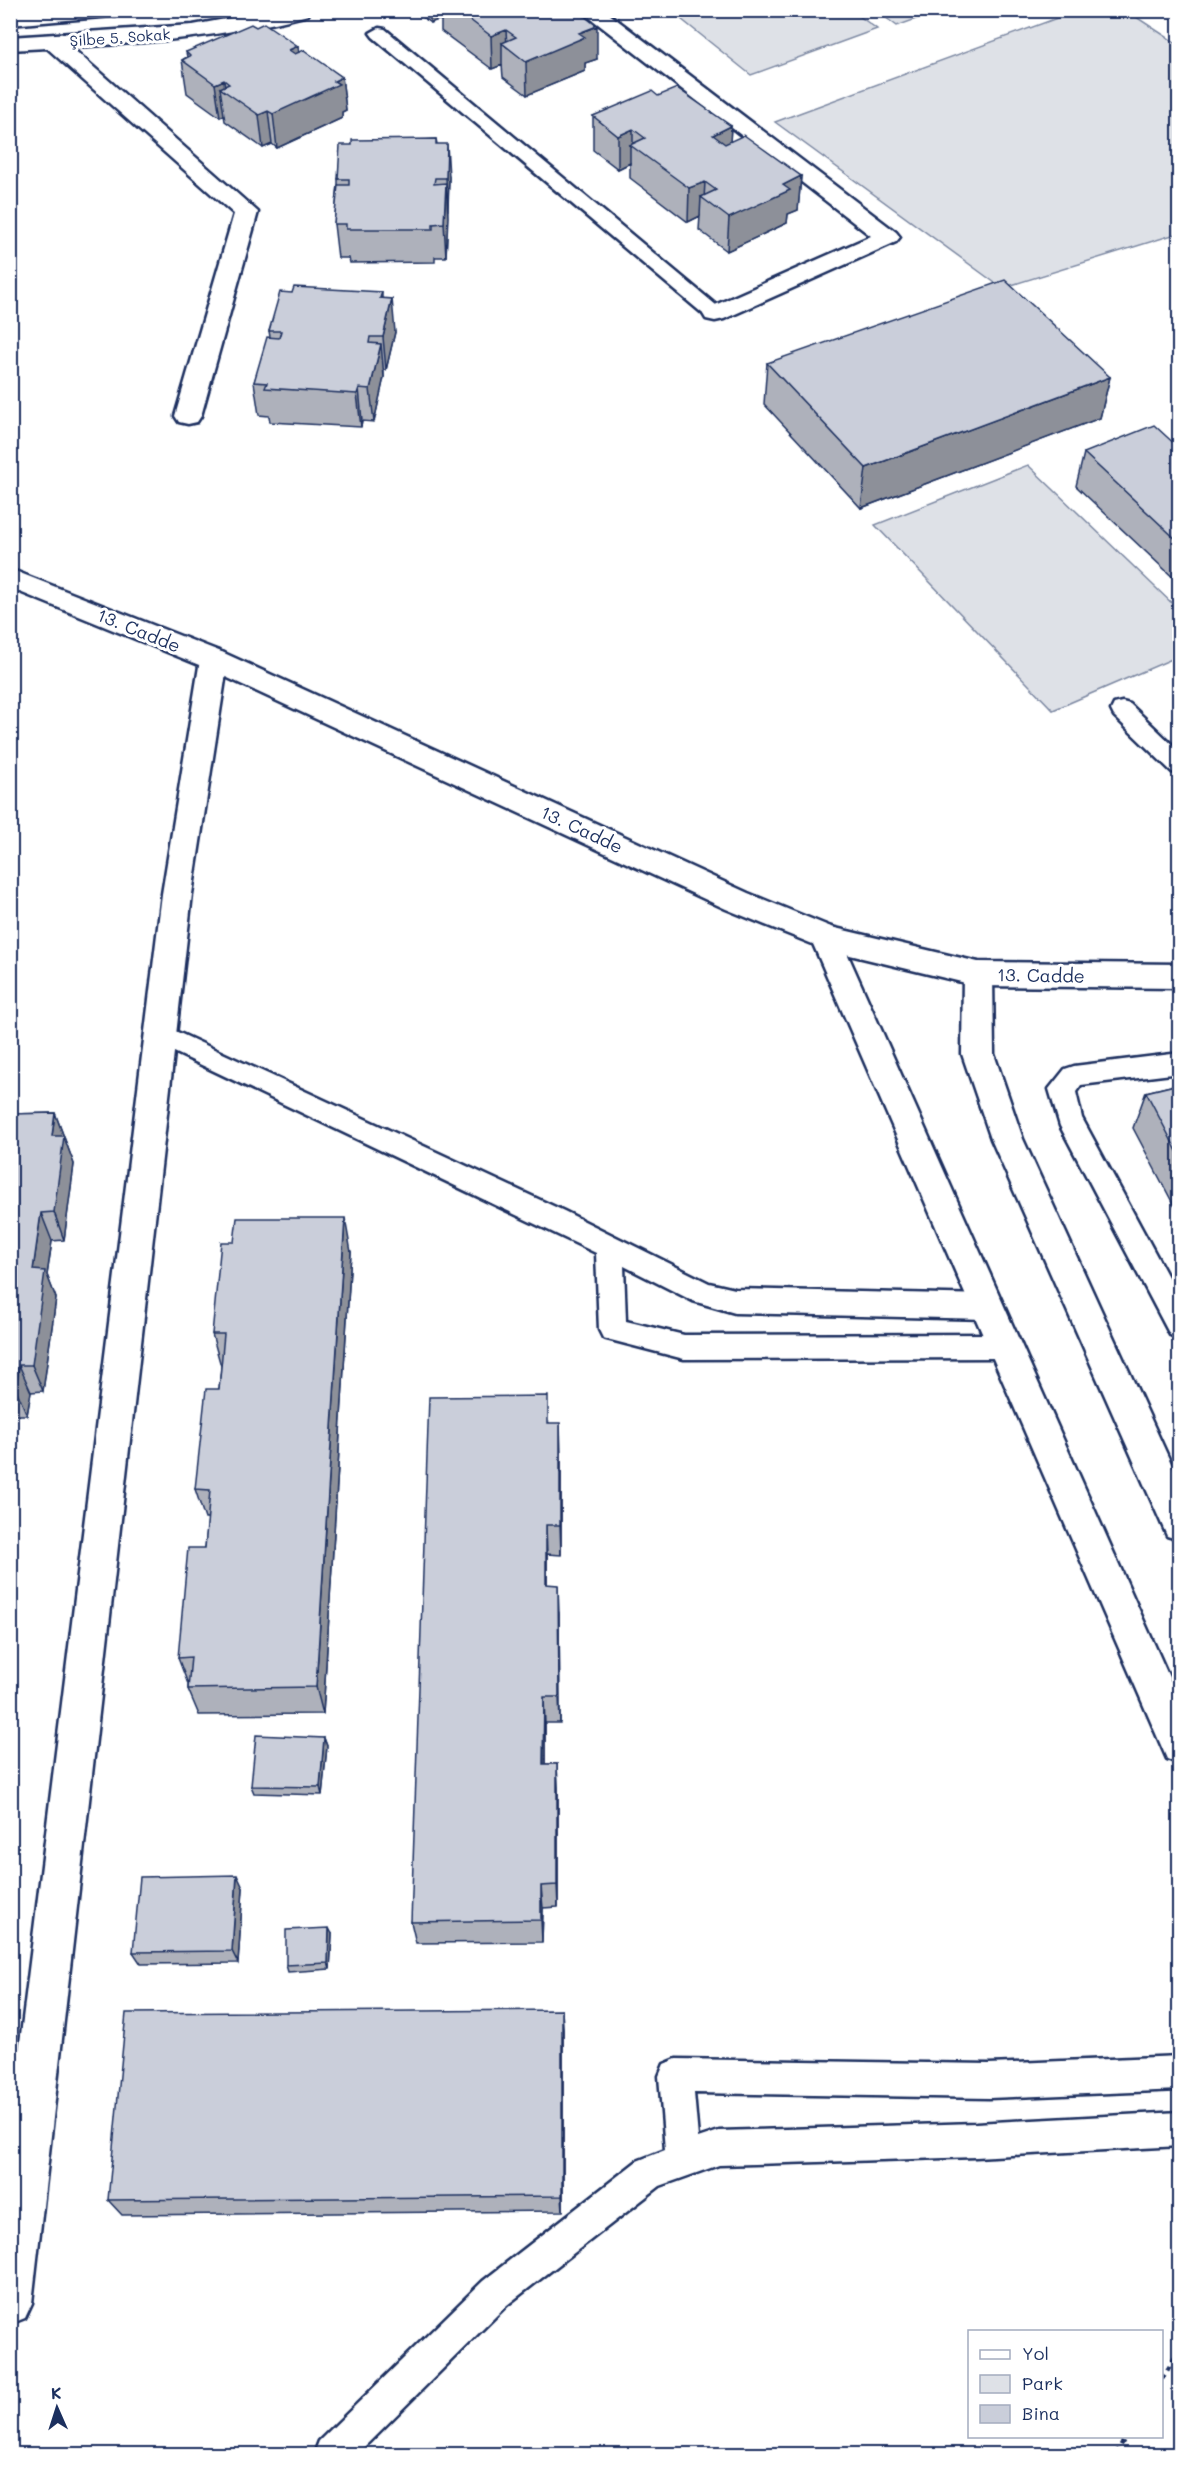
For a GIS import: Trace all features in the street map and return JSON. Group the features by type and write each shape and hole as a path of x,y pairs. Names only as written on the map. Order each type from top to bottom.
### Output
{"street":[{"name":"Şilbe 5. Sokak","path":"10,19 112,10"},
{"name":"Şilbe 5. Sokak","path":"10,44 220,30 259,23 300,10"},
{"path":"590,10 888,237 715,314"},
{"path":"52,42 246,212 188,416"},
{"name":"13. Cadde","path":"10,578 214,660 726,896 825,937 978,974 1179,976"},
{"path":"10,2303 177,894 214,660"},
{"path":"825,937 1179,1746"},
{"path":"978,974 978,1054 1007,1139 1179,1524"}],"lane":[{"path":"379,33 715,314"},
{"path":"1122,710 1179,766"},
{"path":"160,1034 609,1246 703,1293 735,1301 987,1307"},
{"path":"1179,1063 1074,1076 1062,1089 1069,1119 1179,1327"},
{"path":"609,1246 613,1330 684,1347 1004,1346"},
{"path":"683,2161 676,2076 989,2081 1179,2073"},
{"path":"332,2454 495,2293 649,2173 719,2148 976,2140 1179,2129"}],"path":[{"path":"1163,2376 1179,2349"},
{"path":"1116,2454 1125,2438"}],"green space":[{"path":"671,11 852,11 877,29 751,75"},
{"path":"877,11 938,11 897,26"},
{"path":"1076,11 1127,11 1179,45 1179,233 1002,288 775,122"},
{"path":"1028,465 1179,610 1179,656 1053,710 875,525"}],"building":[{"path":"457,10 576,10 597,26 579,33 585,37 526,62 502,43 516,37 506,30 491,36"},
{"path":"264,23 298,46 289,50 295,54 304,50 342,77 334,81 339,84 273,114 268,111 259,115 220,88 229,84 224,80 215,84 182,60 190,56 186,52 251,24 256,27"},
{"path":"677,88 731,126 713,135 725,144 744,135 801,176 783,185 790,190 729,218 701,197 716,190 705,182 689,188 630,145 645,138 633,129 618,136 593,116 652,91 658,96"},
{"path":"436,139 436,144 447,144 446,178 435,178 434,184 446,183 444,223 433,224 433,229 346,229 346,224 334,224 338,185 349,185 349,179 338,179 340,145 352,145 352,140"},
{"path":"1005,280 1110,377 866,468 767,363"},
{"path":"294,287 382,292 380,298 392,299 383,337 370,337 369,343 381,344 370,389 359,388 357,394 265,388 267,383 254,382 267,337 279,338 281,331 269,331 280,292 292,293"},
{"path":"1154,425 1179,448 1179,542 1084,453"},
{"path":"1179,1084 1179,1155 1146,1092"},
{"path":"55,1113 52,1136 64,1136 54,1212 41,1213 33,1270 45,1271 32,1365 19,1365 16,1389 10,1389 10,1114"},
{"path":"237,1218 345,1218 316,1687 188,1689 191,1657 178,1658 188,1548 205,1548 210,1490 195,1489 206,1389 219,1389 224,1334 212,1334 221,1242 234,1242"},
{"path":"548,1396 548,1423 560,1423 560,1525 546,1525 546,1584 558,1585 559,1697 544,1697 543,1764 557,1764 557,1885 541,1886 541,1920 411,1922 429,1397"},
{"path":"256,1735 324,1738 320,1787 251,1786"},
{"path":"237,1875 232,1951 133,1952 140,1877"},
{"path":"329,1928 328,1963 286,1965 286,1930"},
{"path":"562,2010 562,2196 108,2200 126,2013"}]}
